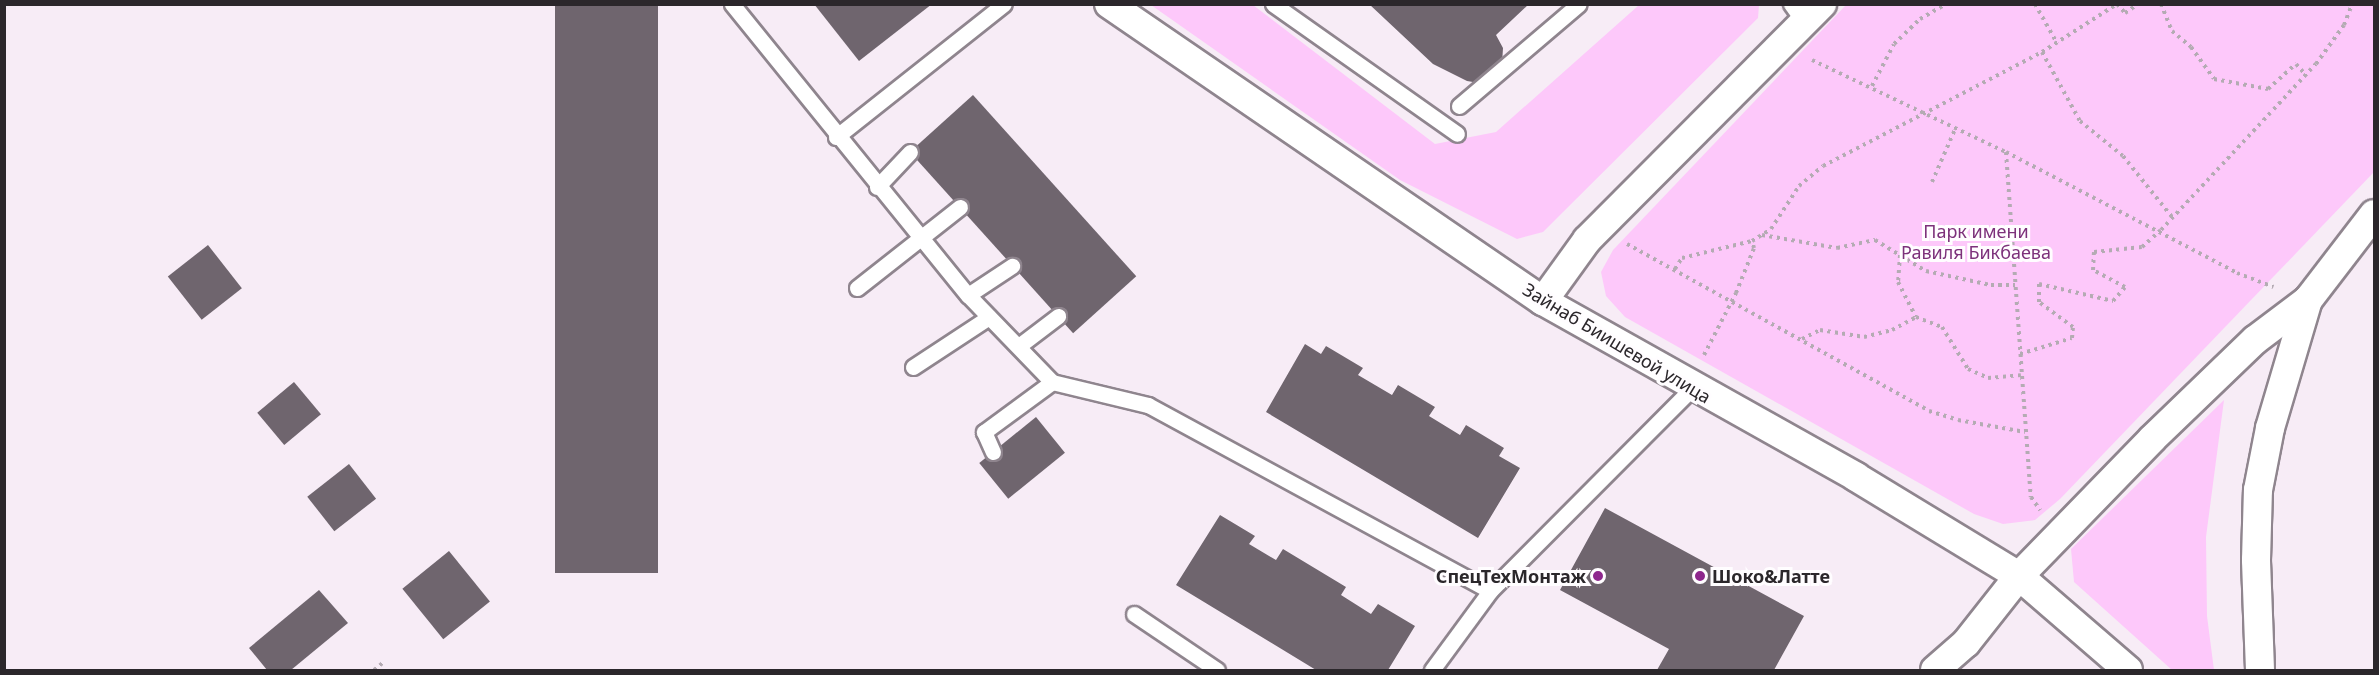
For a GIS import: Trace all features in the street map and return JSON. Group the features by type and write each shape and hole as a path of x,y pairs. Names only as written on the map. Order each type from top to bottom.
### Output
{"street":[{"name":"Зайнаб Биишевой улица","path":"1124,8 1543,301 1692,388 1856,477 2019,576 2128,670"},
{"path":"1543,301 1596,231 1783,43 1806,10"},
{"path":"1935,670 1966,643 2019,576 2247,348 2308,300 2374,214"},
{"path":"2260,670 2256,571 2258,490 2270,428 2308,300"}],"lane":[{"path":"732,4 836,137 968,295 988,317 1020,345 1052,382 1148,405 1490,591"},
{"path":"836,137 1004,4"},
{"path":"1273,4 1457,134"},
{"path":"1460,106 1579,4"},
{"path":"877,187 910,152"},
{"path":"857,288 960,207"},
{"path":"968,295 1012,266"},
{"path":"1020,345 1058,316"},
{"path":"913,367 988,317"},
{"path":"993,452 984,432 1052,382"},
{"path":"1432,670 1490,591 1692,388"},
{"path":"1134,614 1217,670"}],"path":[{"path":"1872,86 1894,44 1920,19 1946,4"},
{"path":"2035,4 2057,43"},
{"path":"1675,269 1683,258 1752,241 1771,229 1799,186 1823,166 2042,52 2117,4 2126,13 2138,4"},
{"path":"2161,4 2172,31 2191,47 2214,79 2268,89 2296,64 2306,75"},
{"path":"2020,354 2072,338 2073,327 2039,302 2039,284 2113,301 2125,287 2092,270 2094,252 2142,247 2161,230 2306,75 2344,25 2352,4"},
{"path":"1783,43 2161,230 2236,273 2308,300"},
{"path":"2042,52 2080,121 2123,156 2172,218"},
{"path":"1932,182 1956,127"},
{"path":"2006,152 2031,497"},
{"path":"1596,231 1675,269 1929,411 1958,420 2025,432"},
{"path":"1762,235 1838,248 1875,240 1926,271 1991,285 2015,285"},
{"path":"1706,352 1732,301 1754,248 1752,241"},
{"path":"1900,255 1898,282 1916,317 1942,327 1968,369 1988,378 2021,375"},
{"path":"1802,339 1820,330 1864,337 1892,330 1916,317"},
{"path":"374,670 384,662"}],"green space":[{"path":"1151,5 1253,5 1435,144 1496,132 1639,5 1759,5 1758,18 1543,232 1517,239 1400,180"},
{"name":"Парк имени Равиля Бикбаева","path":"1846,5 2374,5 2374,172 2060,499 2035,520 2003,524 1974,514 1625,317 1606,296 1601,272 1613,250"},
{"path":"2224,400 2206,537 2207,616 2214,670 2172,670 2074,582 2071,549"}],"building":[{"path":"555,4 658,4 658,573 555,573"},
{"path":"814,4 932,4 859,61"},
{"path":"1369,4 1529,4 1496,35 1503,48 1502,64 1479,83 1467,81 1433,64"},
{"path":"973,95 1136,276 1073,333 910,152"},
{"path":"208,245 242,288 202,320 168,276"},
{"path":"1305,344 1321,354 1326,346 1363,368 1358,375 1392,395 1398,385 1435,407 1429,416 1460,435 1466,425 1504,448 1499,456 1520,468 1478,538 1266,412"},
{"path":"294,382 321,414 284,445 257,413"},
{"path":"1036,417 1065,453 1008,499 979,463"},
{"path":"349,464 376,499 334,531 307,497"},
{"path":"1605,508 1804,616 1774,670 1657,670 1669,649 1560,590"},
{"path":"1220,515 1255,536 1249,544 1276,560 1283,549 1346,587 1341,595 1371,614 1378,604 1415,626 1388,670 1316,670 1176,585"},
{"path":"449,551 490,602 443,639 402,589"},
{"path":"319,590 348,623 291,670 267,670 249,648"}],"place":[{"name":"СпецТехМонтаж","path":"1598,576"},
{"name":"Шоко&Латте","path":"1700,576"}]}
